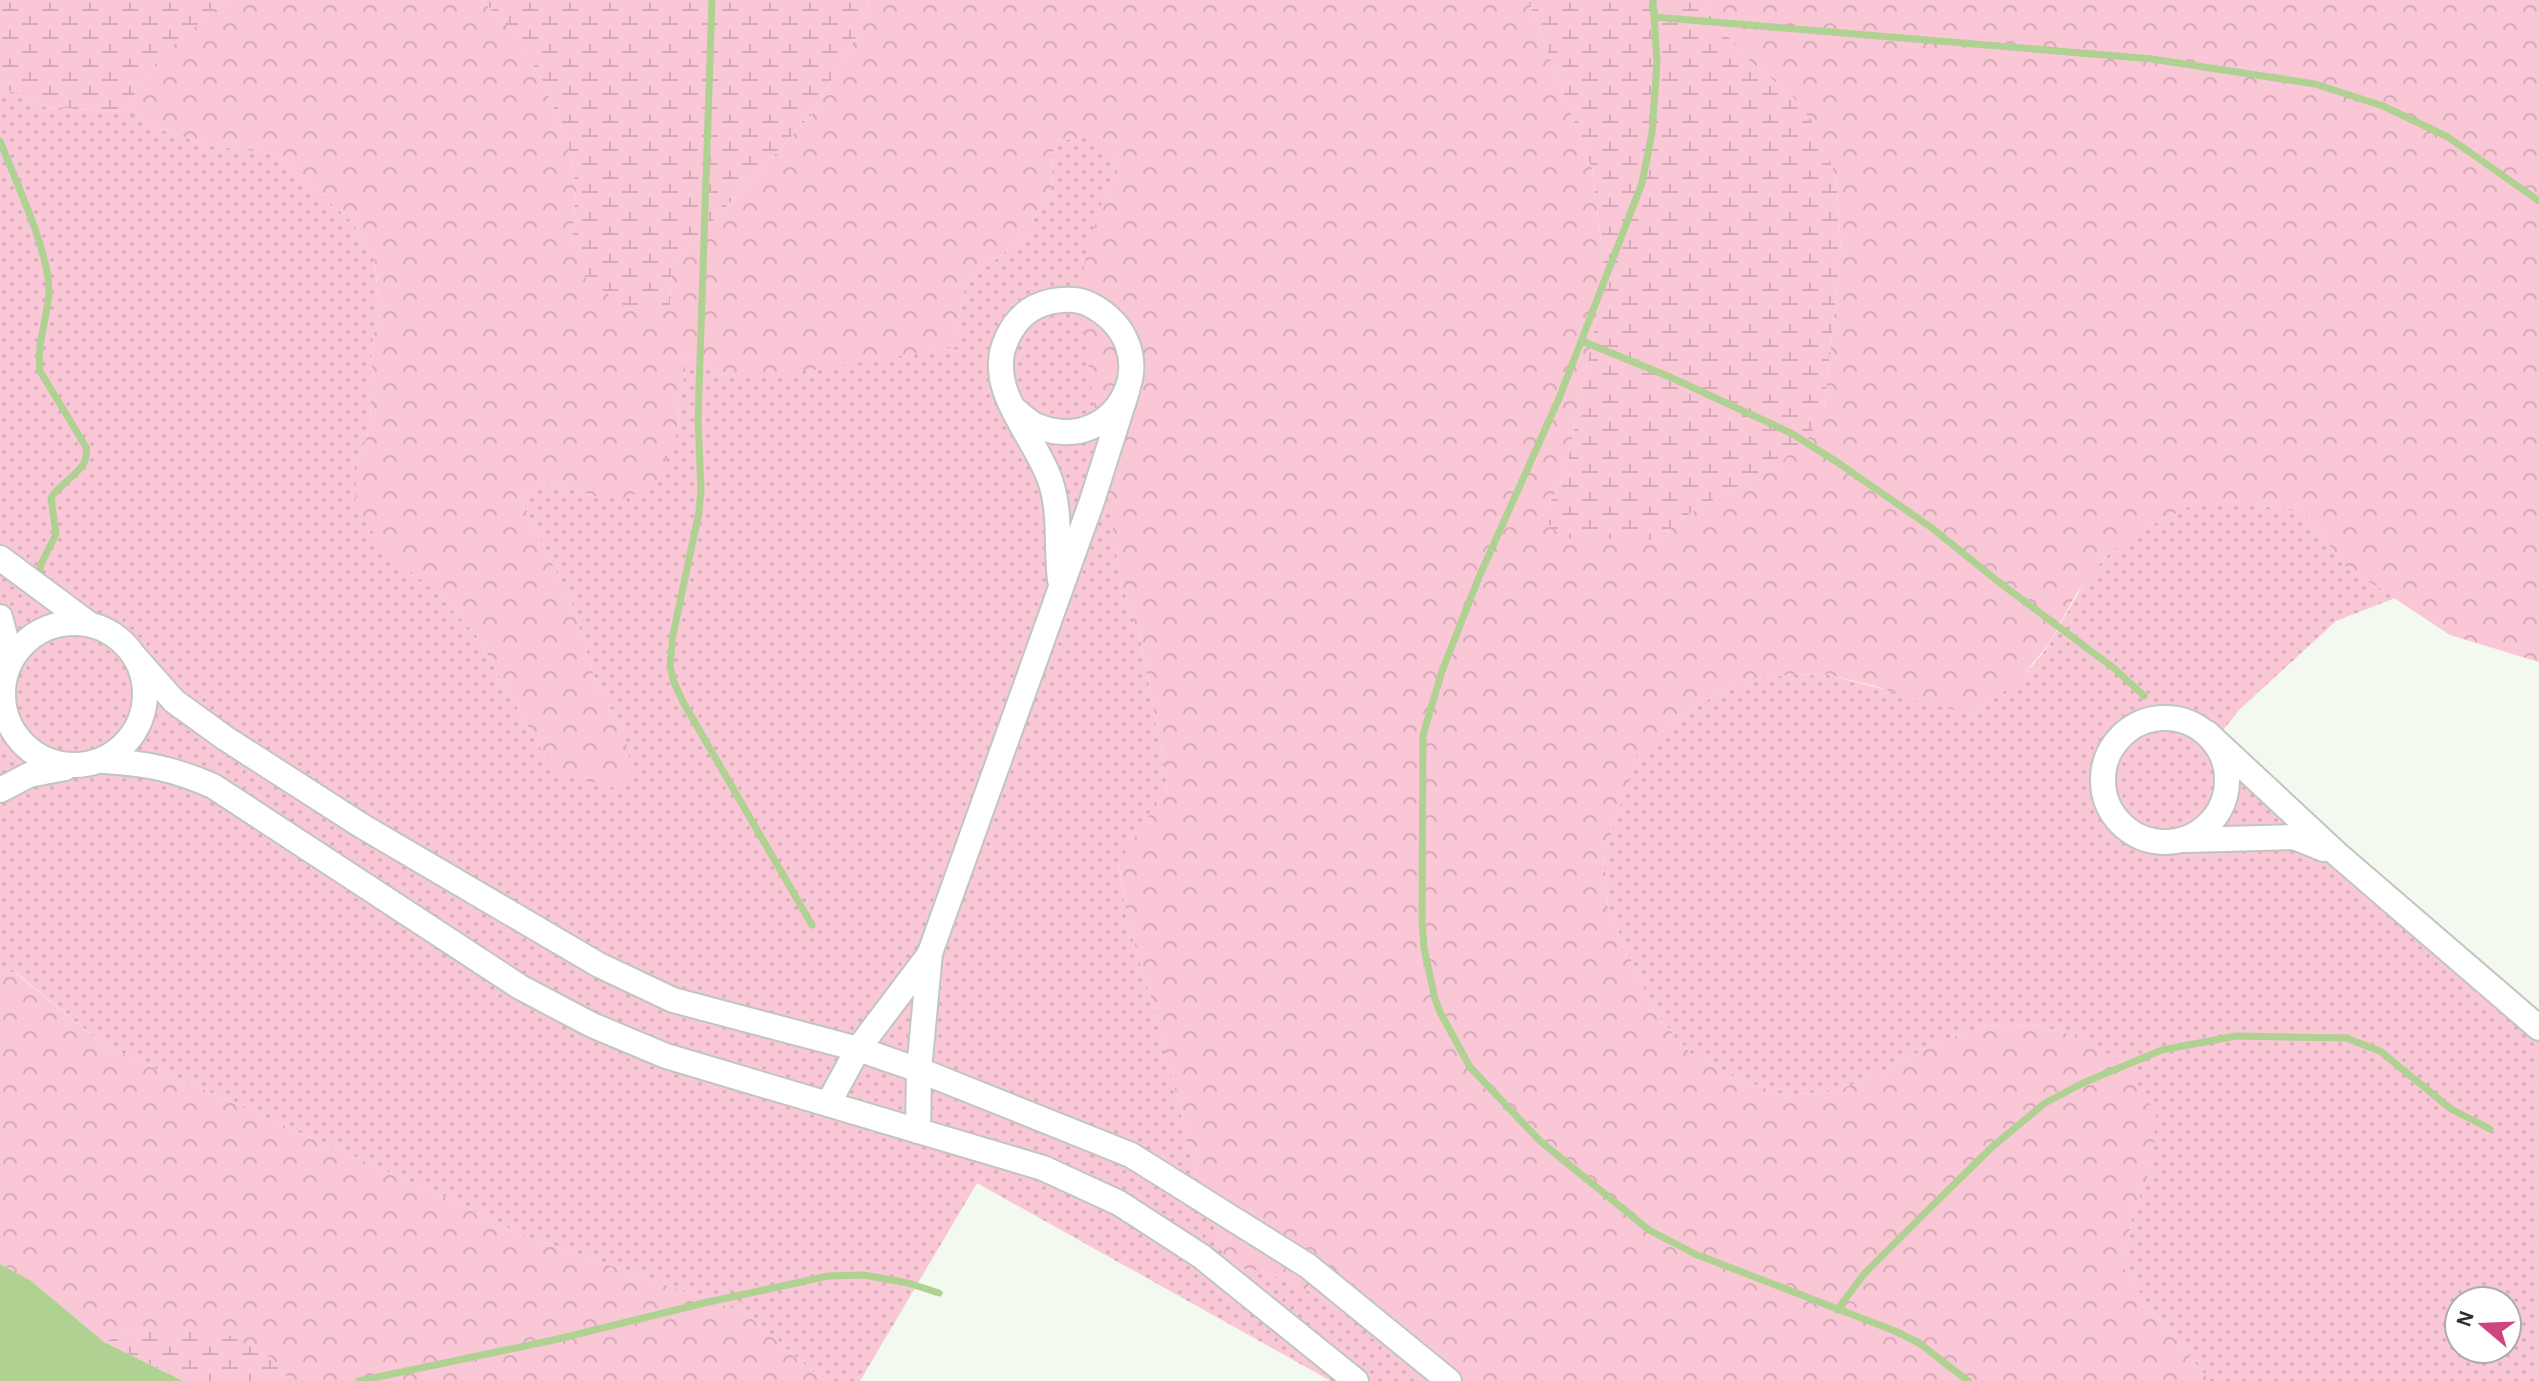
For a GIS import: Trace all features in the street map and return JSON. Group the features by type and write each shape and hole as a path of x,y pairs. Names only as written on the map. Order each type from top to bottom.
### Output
{"street":[{"path":"918,1131 919,1070 930,953 1061,586 1127,391 1132,363 1125,336 1108,314 1083,302 1056,300 1030,310 1010,329 1000,355 1001,383 1051,483 1058,516 1056,551 1061,586"},
{"path":"1013,408 1035,425 1061,433 1089,429 1112,414 1127,391"},
{"path":"0,558 89,624 116,636 174,701 225,738 362,826 599,965 673,1000 858,1049 919,1070 1131,1155 1308,1266 1449,1381"},
{"path":"0,617 11,658"},
{"path":"74,767 44,760 20,743 5,717 1,695 11,658 32,636 59,624 89,624"},
{"path":"103,761 127,743 142,717 146,687 136,658"},
{"path":"2337,854 2294,837 2159,843 2134,835 2114,818 2104,794 2103,767 2114,743 2133,725 2158,717 2185,720 2207,733 2337,854 2539,1028"},
{"path":"2185,840 2208,827 2223,805 2226,792 2228,780 2223,754 2207,733"},
{"path":"0,790 29,775 103,761 142,762 178,771 213,786 520,987 592,1025 666,1056 1043,1168 1119,1203 1201,1256 1356,1381"},
{"path":"828,1104 858,1049 930,953"}],"green space":[{"path":"0,0 227,0 164,53 137,87 128,112 46,107 0,86"},
{"path":"227,0 482,0 519,38 545,87 568,143 576,189 572,244 670,305 672,265 811,115 858,34 869,0 1528,0 1592,169 1605,275 1565,475 1542,517 1655,540 1696,509 1777,465 1824,408 1841,251 1836,177 1790,93 1750,62 1712,18 1703,0 2539,0 2539,662 2450,635 2344,565 2304,512 2251,504 2195,504 2147,527 2105,557 2075,596 2049,644 2016,683 1974,713 1924,704 1875,686 1825,674 1766,676 1718,693 1674,722 1636,757 1604,855 1608,909 1655,1013 1691,1054 1736,1078 1784,1095 1836,1091 1888,1070 1933,1044 1982,1027 2033,1025 2085,1038 2128,1067 2156,1114 2152,1166 2132,1215 2124,1268 2153,1313 2210,1381 1453,1381 1324,1298 1266,1272 1228,1267 1199,1184 1155,1011 1127,919 1119,862 1168,787 1141,642 1120,578 1079,302 1086,255 1119,161 1095,137 1054,141 1051,189 1026,234 965,285 958,325 961,346 759,379 721,374 688,356 679,402 678,431 657,482 628,498 595,496 551,484 519,495 573,606 596,684 623,730 632,769 616,788 562,774 540,748 477,636 434,591 386,551 355,507 357,464 370,427 372,344 379,309 375,261 353,223 276,154 208,145 151,126 128,112 137,87 163,53"},
{"path":"482,0 869,0 858,34 811,115 672,265 670,305 629,309 586,279 572,244 576,189 568,143 545,87 519,38"},
{"path":"1528,0 1703,0 1712,18 1750,62 1790,93 1817,128 1836,177 1841,251 1824,408 1808,439 1777,465 1696,509 1655,540 1563,538 1542,517 1565,475 1605,275 1592,169"},
{"path":"0,86 46,107 128,112 151,126 208,145 276,154 353,223 375,261 379,309 372,344 370,427 357,464 434,591 477,636 540,748 623,730 596,684 573,606 519,495 551,484 595,496 678,431 679,402 688,356 721,374 759,378 960,346 958,325 965,285 1026,234 1051,189 1054,141 1095,136 1119,161 1101,206 1103,404 1096,409 1120,578 1141,642 1168,787 1119,863 1127,919 1155,1011 1199,1184 1228,1267 1266,1272 1324,1298 1453,1381 1331,1381 977,1183 860,1381 824,1381 745,1313 515,1232 474,1210 105,1046 18,974 0,969"},
{"path":"2194,504 2251,504 2304,512 2344,565 2395,598 2336,621 2239,710 2205,753 2368,867 2539,1011 2539,1381 2210,1381 2153,1313 2124,1268 2132,1215 2152,1166 2085,1038 2033,1025 1982,1027 1933,1044 1888,1070 1836,1091 1784,1095 1736,1078 1691,1054 1655,1013 1608,909 1604,855 1636,756 1674,722 1718,693 1766,676 1825,674 1974,713 2035,662 2096,567 2114,549"},
{"path":"0,969 17,974 105,1046 474,1210 515,1232 745,1313 824,1381 291,1381 268,1356 144,1326 104,1342 30,1280 0,1264"},
{"path":"144,1326 221,1331 268,1356 291,1381 183,1381 104,1342"}],"shaded area":[{"path":"0,1264 30,1280 104,1342 183,1381 0,1381"}],"waterway":[{"path":"712,0 698,419 701,490 670,665 683,702 812,925"},
{"path":"1653,0 1657,62 1652,133 1642,183 1560,396 1479,577 1442,671 1423,735 1422,920 1424,948 1435,999 1470,1067 1540,1141 1649,1230 1695,1254 1895,1331 1919,1343 1968,1381"},
{"path":"1654,17 2152,59 2315,84 2383,106 2448,137 2539,201"},
{"path":"0,141 30,216 48,275 40,371 86,447 80,469 51,498 56,534 41,564 37,581"},
{"path":"1582,341 1670,377 1791,433 1837,462 1932,528 2115,669 2144,696"},
{"path":"1837,1310 1864,1274 1931,1207 1992,1147 2045,1103 2085,1082 2162,1050 2236,1036 2346,1038 2380,1051 2451,1109 2490,1129"},
{"path":"359,1381 558,1339 828,1276 864,1275 908,1283 939,1293"}]}
